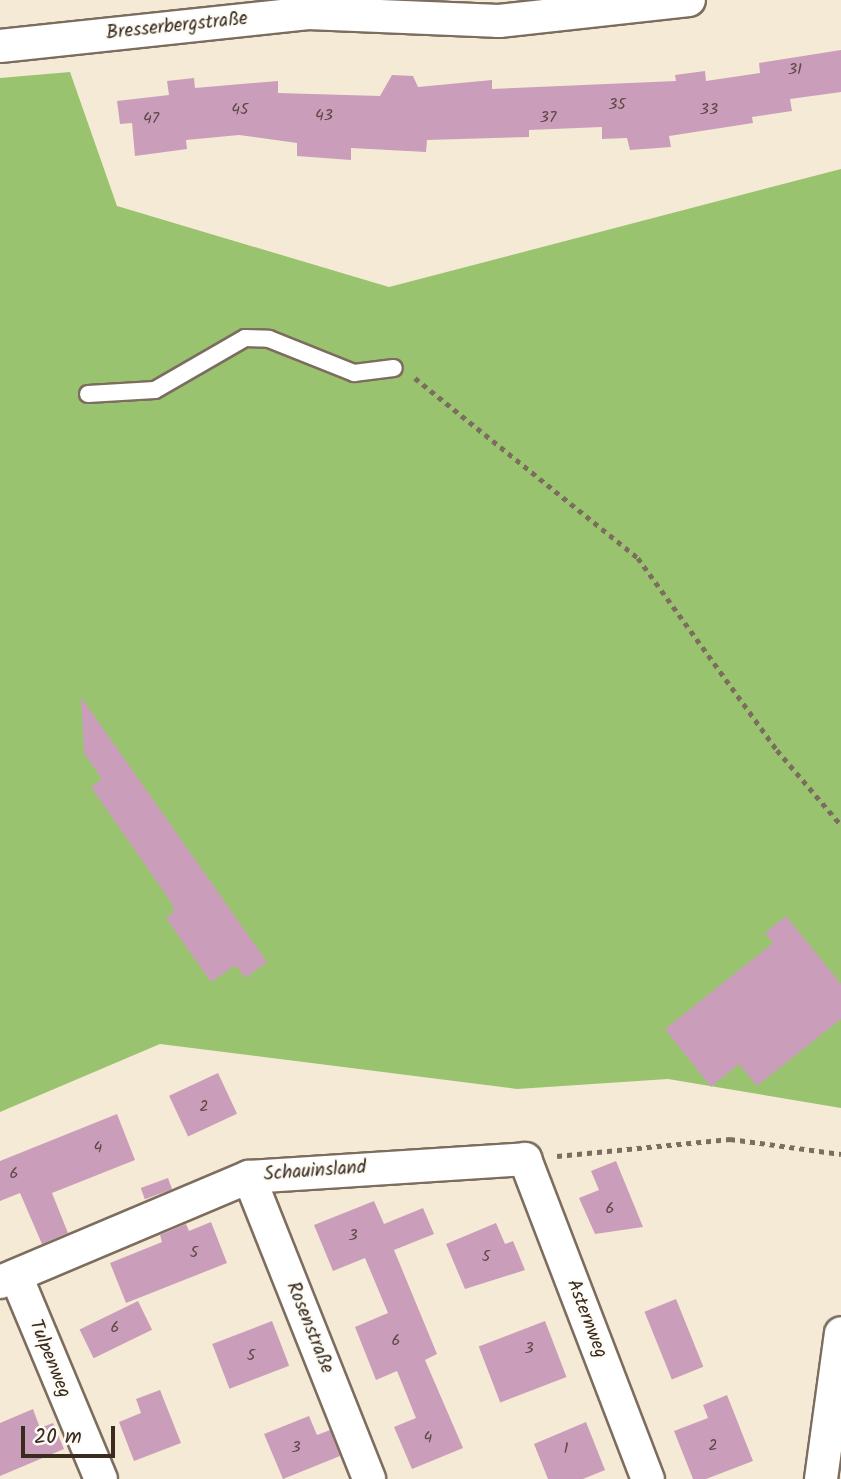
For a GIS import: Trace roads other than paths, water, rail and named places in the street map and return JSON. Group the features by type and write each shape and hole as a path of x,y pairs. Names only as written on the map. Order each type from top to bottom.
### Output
{"street":[{"name":"Bresserbergstraße","path":"0,46 308,13 499,21 689,0"},
{"name":"Schauinsland","path":"8,1279 248,1177 525,1159"},
{"name":"Asternweg","path":"525,1159 648,1479"},
{"name":"Rosenstraße","path":"248,1177 369,1479"},
{"name":"Tulpenweg","path":"8,1279 101,1479"},
{"path":"821,1479 841,1333"}],"lane":[{"path":"88,394 155,390 245,338 269,339 354,373 394,368"}]}
